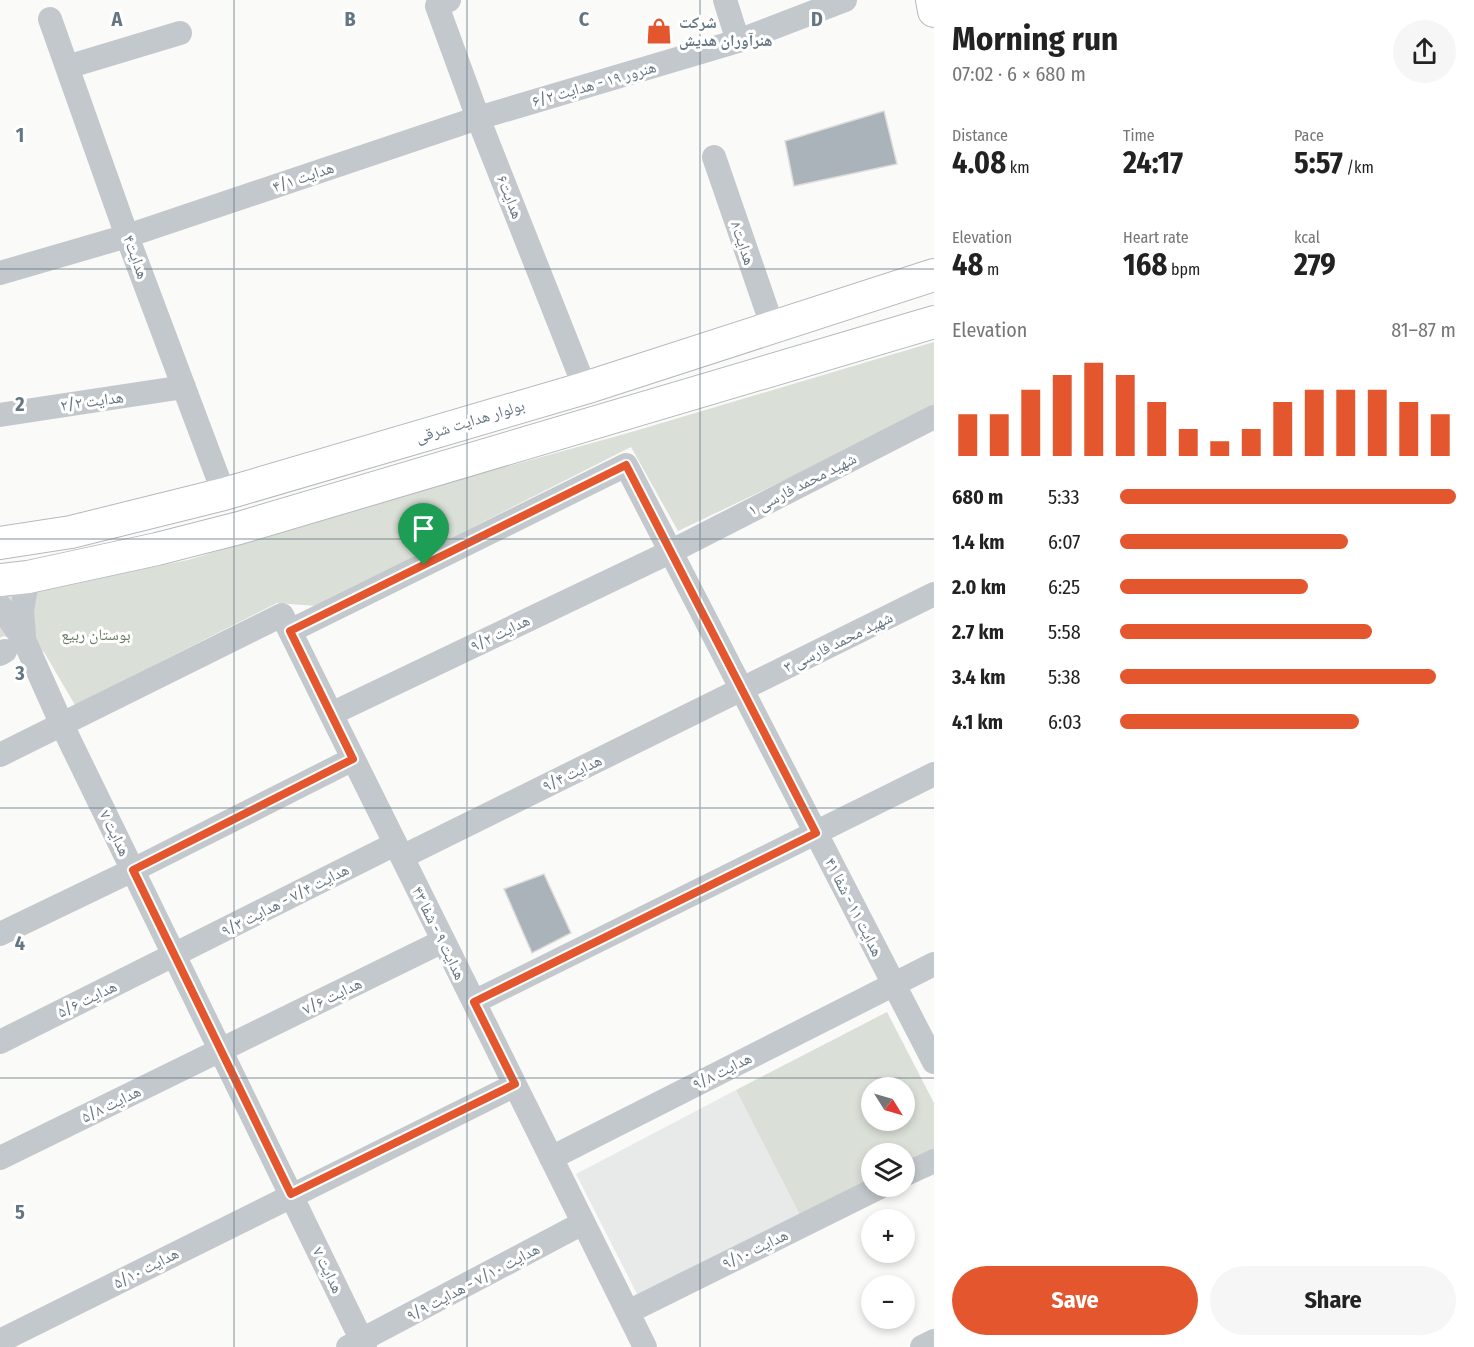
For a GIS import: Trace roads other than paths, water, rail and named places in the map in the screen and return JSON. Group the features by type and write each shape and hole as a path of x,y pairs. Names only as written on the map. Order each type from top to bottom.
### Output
{"main road":[{"path":"932,0 934,11"},
{"name":"بولوار هدایت شرقی","path":"0,543 71,532 224,494 585,388 934,275"},
{"path":"14,579 188,541 934,322"},
{"path":"368,452 378,487"}],"street":[{"path":"725,0 738,41"},
{"name":"هنرور ۱۹ - هدایت ۶/۲","path":"478,118 738,41 844,0"},
{"name":"هدایت۶","path":"443,3 478,118 585,388"},
{"name":"هدایت۴","path":"50,19 224,494"},
{"path":"67,67 180,33"},
{"name":"هدایت ۴/۱","path":"0,273 128,236 478,118"},
{"name":"هدایت۸","path":"714,157 773,328"},
{"name":"هدایت ۲/۲","path":"0,415 184,387"},
{"name":"شهید محمد فارسی ۱","path":"670,552 934,417"},
{"name":"هدایت ۱۱ - شفا ۴۱","path":"286,623 626,465 934,1062"},
{"name":"هدایت ۹/۲","path":"331,714 670,552"},
{"name":"هدایت ۷","path":"10,649 21,610 14,579"},
{"name":"شهید محمد فارسی ۳","path":"742,690 934,594"},
{"name":"هدایت ۷","path":"0,606 10,649 62,724 291,1194 358,1345"},
{"path":"0,755 62,724 286,623"},
{"name":"هدایت ۹ - شفا ۴۳","path":"286,623 645,1347"},
{"name":"هدایت ۹/۴","path":"399,850 742,690"},
{"path":"0,934 353,759"},
{"path":"474,1002 934,774"},
{"name":"هدایت ۷/۴ - هدایت ۹/۳","path":"175,955 399,850"},
{"name":"هدایت ۷/۶","path":"221,1051 444,941"},
{"name":"هدایت ۵/۶","path":"0,1042 175,955"},
{"name":"هدایت ۹/۸","path":"551,1158 934,964"},
{"name":"هدایت ۵/۸","path":"0,1158 221,1051"},
{"name":"هدایت ۵/۱۰","path":"0,1341 515,1084"},
{"path":"915,1170 934,1161"},
{"name":"هدایت ۹/۱۰","path":"627,1312 861,1196"},
{"name":"هدایت ۷/۱۰ - هدایت ۹/۹","path":"358,1345 583,1223"},
{"path":"922,1347 934,1341"}],"place":[{"name":"شرکت هنرآوران هدیش","path":"659,31"}],"park label":[{"name":"بوستان ربیع","path":"96,634"}]}
